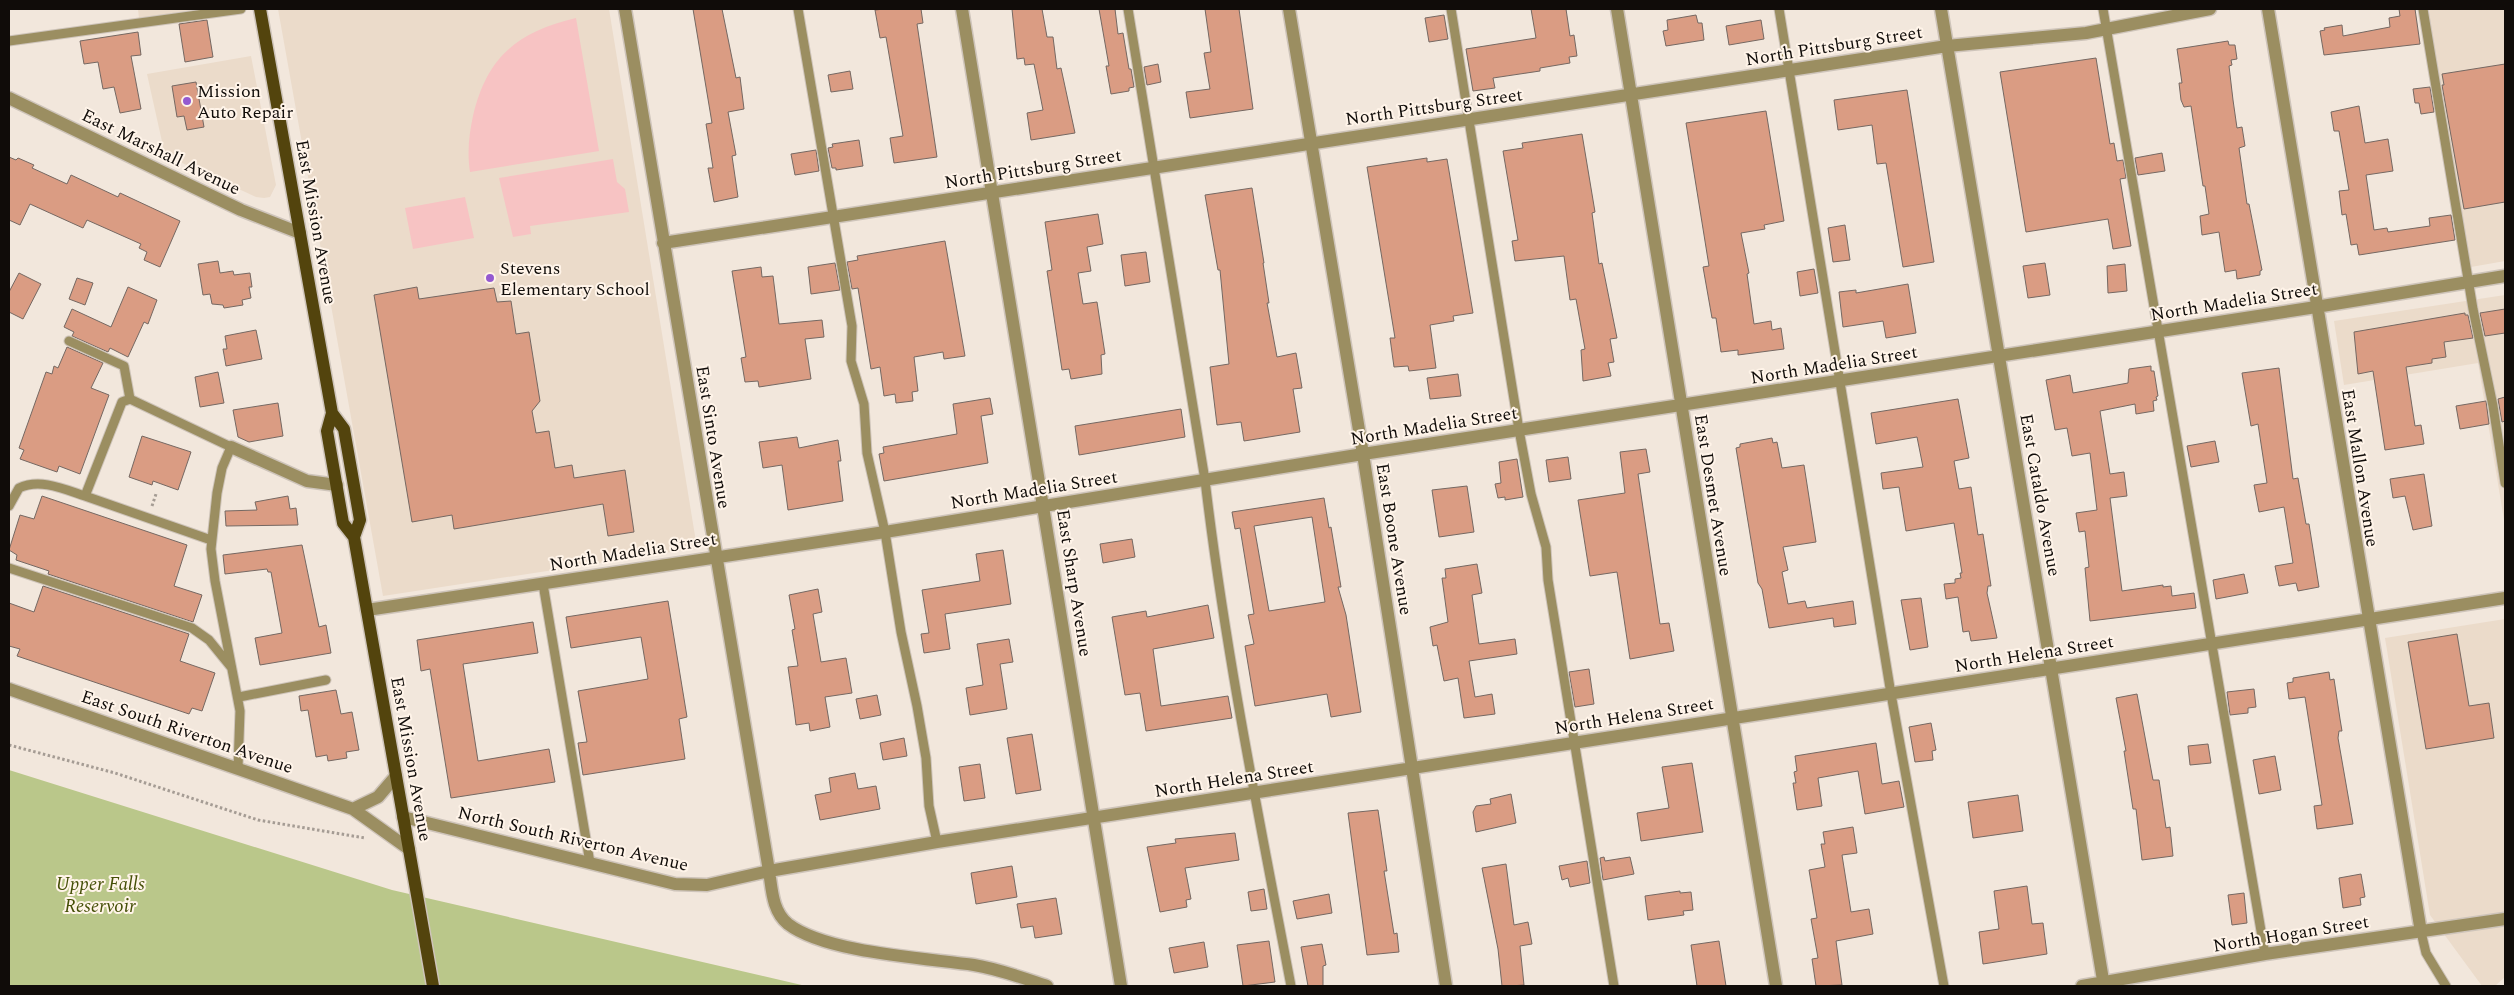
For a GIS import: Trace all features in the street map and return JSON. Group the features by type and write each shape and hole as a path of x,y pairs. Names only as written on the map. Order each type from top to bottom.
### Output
{"main road":[{"name":"East Mission Avenue","path":"260,9 332,413 327,432 336,485 343,523 354,537 433,986"},
{"name":"East Mission Avenue","path":"332,413 344,429 360,520 354,537"}],"street":[{"name":"East Sinto Avenue","path":"624,9 769,871"},
{"name":"East Sharp Avenue","path":"962,9 1121,986"},
{"name":"East Boone Avenue","path":"1289,9 1363,454 1446,986"},
{"name":"East Desmet Avenue","path":"1616,9 1632,95 1776,986"},
{"name":"East Cataldo Avenue","path":"1941,9 2104,984"},
{"name":"North Pittsburg Street","path":"663,243 834,218 1311,142 1470,120 1947,46 2106,29 2210,9"},
{"name":"East Mallon Avenue","path":"2268,9 2316,308 2421,932"},
{"name":"East Marshall Avenue","path":"9,98 241,210 300,233"},
{"name":"North Madelia Street","path":"367,610 885,532 1363,454 2316,308 2505,276"},
{"path":"231,447 307,481 336,485"},
{"name":"North Helena Street","path":"769,871 937,842 2505,598"},
{"name":"East South Riverton Avenue","path":"9,689 353,809 410,852"},
{"path":"353,809 378,797 396,776"},
{"name":"North South Riverton Avenue","path":"403,817 656,880 691,885 726,881 769,871"},
{"path":"769,871 774,902 780,915 787,923 813,936 838,944 897,956 993,969 1047,986"},
{"name":"North Hogan Street","path":"2082,986 2104,984 2265,954 2505,919"}],"lane":[{"path":"9,41 172,20 240,9"},
{"path":"798,9 852,326 851,361 864,404 866,453 885,532 901,632 926,758 929,806 937,842"},
{"path":"1128,9 1205,480 1214,554 1254,793 1291,986"},
{"path":"1451,9 1531,494 1546,547 1548,580 1573,743 1614,986"},
{"path":"1780,9 1891,694 1944,986"},
{"path":"2103,9 2265,954"},
{"path":"2423,9 2505,483"},
{"path":"69,341 124,366 130,399"},
{"path":"85,496 122,402 130,399 231,447 222,468 211,540 215,581 238,697 241,736 238,768"},
{"path":"9,506 19,488 32,484 49,485 211,540"},
{"path":"9,568 185,625 200,632 232,667"},
{"path":"543,584 590,863"},
{"path":"238,697 326,680"},
{"path":"2421,932 2426,953 2446,986"}],"path":[{"path":"151,509 156,494"},
{"path":"9,745 115,773 258,820 369,838"}],"shaded area":[{"path":"138,9 200,9 139,18"},
{"name":"Stevens Elementary School","path":"278,9 609,9 697,548 383,596"},
{"path":"2427,9 2505,9 2505,261 2471,267"},
{"path":"576,18 599,151 470,172 469,144 473,116 479,95 496,62 522,39 555,24"},
{"path":"251,56 276,185 270,197 264,198 256,197 165,155 147,74"},
{"path":"613,159 617,182 625,189 629,212 530,226 531,234 513,237 499,178"},
{"path":"465,197 474,238 413,249 405,208"},
{"path":"2505,295 2505,526 2478,363 2344,385 2334,321"},
{"path":"2505,619 2505,977 2495,986 2482,986 2430,915 2385,638"}],"water":[{"name":"Upper Falls Reservoir","path":"9,770 392,890 806,986 9,986"}],"building":[{"path":"693,9 722,9 736,78 740,77 744,109 728,112 736,155 732,156 738,197 714,202 708,168 713,168 706,124 712,123"},
{"path":"921,9 923,23 917,24 937,157 894,163 890,138 903,136 886,37 880,38 875,10"},
{"path":"1012,9 1042,9 1047,37 1053,37 1057,69 1061,68 1075,133 1031,140 1027,113 1043,110 1034,64 1025,65 1024,58 1017,59"},
{"path":"1099,9 1115,9 1118,34 1123,33 1129,69 1131,69 1134,87 1129,88 1129,91 1111,94 1106,66 1109,66"},
{"path":"1205,9 1239,9 1253,109 1190,118 1186,92 1210,89 1204,53 1211,52"},
{"path":"1531,9 1566,9 1570,36 1574,35 1577,56 1569,57 1570,63 1540,68 1540,71 1493,78 1495,88 1473,91 1466,49 1536,38"},
{"path":"2399,9 2415,9 2420,44 2324,55 2320,31 2325,30 2324,28 2342,25 2343,36 2390,27 2389,18 2400,16"},
{"path":"1444,15 1448,39 1429,42 1425,18"},
{"path":"1696,15 1698,23 1702,23 1704,40 1666,46 1663,31 1668,30 1667,20"},
{"path":"207,20 213,57 185,62 179,24"},
{"path":"1761,20 1764,39 1729,45 1726,26"},
{"path":"138,32 141,55 131,56 141,109 120,113 114,87 103,89 98,62 84,64 80,41"},
{"path":"2228,41 2229,45 2235,45 2237,59 2231,60 2232,65 2229,66 2233,100 2237,128 2242,127 2245,146 2239,148 2247,204 2249,204 2262,270 2260,275 2237,279 2236,270 2225,272 2219,232 2202,235 2200,216 2209,214 2191,106 2184,107 2181,100 2179,83 2182,83 2177,49"},
{"path":"2096,58 2110,144 2114,143 2117,161 2123,160 2126,178 2120,179 2131,246 2113,249 2108,219 2026,232 2000,72"},
{"path":"1158,64 1161,82 1147,85 1144,67"},
{"path":"2505,64 2505,202 2464,209 2442,85 2444,85 2442,74"},
{"path":"850,71 853,89 831,92 828,75"},
{"name":"Mission Auto Repair","path":"196,82 204,127 187,130 184,116 177,117 172,86"},
{"path":"2430,87 2434,112 2421,114 2419,103 2415,103 2413,89"},
{"path":"1907,90 1934,262 1903,267 1886,163 1877,164 1872,125 1838,130 1834,100"},
{"path":"2359,106 2365,143 2388,139 2393,171 2366,175 2374,230 2387,228 2388,232 2430,226 2429,218 2451,215 2455,240 2359,255 2357,244 2351,245 2346,214 2342,215 2339,191 2349,190 2339,131 2334,131 2331,112"},
{"path":"1766,111 1784,221 1764,225 1765,229 1741,233 1749,273 1747,274 1754,324 1771,321 1772,330 1781,328 1784,349 1738,355 1738,350 1721,352 1716,318 1712,318 1703,267 1709,266 1686,123"},
{"path":"1582,134 1595,212 1592,213 1599,264 1602,263 1617,338 1610,339 1614,362 1608,363 1611,376 1583,381 1581,350 1585,349 1576,299 1570,300 1564,256 1515,261 1512,241 1518,240 1503,151 1523,148 1522,143"},
{"path":"859,140 863,166 836,170 836,168 832,168 828,148 833,147 832,144"},
{"path":"816,150 819,171 795,175 791,154"},
{"path":"2162,153 2165,171 2138,175 2135,158"},
{"path":"9,157 16,160 18,158 34,165 32,168 67,184 71,175 118,197 120,193 180,221 160,267 144,260 147,252 139,248 141,244 87,220 83,228 30,204 20,225 9,220"},
{"path":"1427,158 1427,162 1447,159 1473,313 1453,316 1454,321 1430,325 1436,368 1409,371 1408,366 1394,367 1390,338 1395,338 1367,167"},
{"path":"1252,188 1264,263 1269,303 1267,303 1277,357 1296,353 1302,388 1293,389 1300,432 1244,441 1241,422 1217,425 1210,367 1229,364 1220,270 1218,270 1205,195"},
{"path":"1098,214 1103,244 1087,247 1091,271 1078,273 1083,304 1097,302 1105,354 1101,355 1102,374 1071,379 1069,369 1062,370 1047,271 1052,270 1045,222"},
{"path":"1845,225 1850,260 1833,262 1828,228"},
{"path":"945,241 965,356 944,359 943,352 914,357 918,391 912,392 913,401 896,403 895,394 884,396 880,367 871,369 858,288 852,289 847,262 858,260 857,256"},
{"path":"1146,252 1150,282 1125,286 1121,255"},
{"path":"218,261 220,273 233,271 234,275 250,273 252,287 249,287 251,298 242,300 243,305 224,308 223,305 212,304 210,294 203,295 198,264"},
{"path":"835,263 840,290 811,294 808,267"},
{"path":"2045,263 2050,295 2028,298 2023,266"},
{"path":"2125,264 2127,291 2108,293 2107,266"},
{"path":"761,267 762,277 773,276 779,324 822,320 824,337 805,339 811,379 759,387 758,381 745,382 741,358 746,357 732,271"},
{"path":"1814,269 1818,293 1800,296 1797,272"},
{"path":"19,273 41,284 23,319 9,312 9,292"},
{"path":"77,278 93,283 85,305 69,299"},
{"path":"1908,284 1916,333 1886,338 1883,321 1843,327 1839,292 1856,290 1856,293"},
{"path":"128,287 157,300 148,324 144,322 128,357 110,348 108,352 72,336 74,332 64,327 72,309 111,327"},
{"path":"417,287 419,299 494,288 497,302 511,301 516,334 529,332 540,401 532,411 536,433 549,431 555,468 572,465 574,478 625,470 634,532 608,536 603,504 454,529 452,515 412,522 374,295"},
{"path":"2505,309 2505,333 2485,336 2480,313"},
{"path":"2465,313 2465,315 2468,315 2473,338 2444,342 2446,357 2432,359 2432,363 2406,367 2415,426 2421,425 2424,444 2385,450 2373,371 2358,374 2354,332"},
{"path":"256,330 262,359 226,366 223,349 227,349 225,336"},
{"path":"67,347 103,363 91,388 109,395 80,474 59,466 57,472 20,459 24,450 19,448 46,372 52,374 54,366 58,368"},
{"path":"2151,366 2151,371 2154,371 2158,396 2156,397 2157,400 2153,401 2154,411 2136,414 2135,404 2100,411 2110,474 2124,472 2127,496 2110,498 2122,591 2163,585 2163,587 2171,586 2172,596 2194,593 2196,608 2090,621 2085,568 2089,567 2085,531 2079,532 2076,513 2097,510 2090,453 2072,456 2067,428 2055,430 2046,380 2070,375 2073,393 2128,383 2129,369"},
{"path":"2279,368 2293,479 2298,478 2306,524 2309,524 2319,587 2298,591 2296,583 2279,586 2275,566 2293,563 2284,507 2259,512 2254,485 2267,483 2258,424 2251,426 2242,373"},
{"path":"218,372 224,403 200,407 195,377"},
{"path":"1458,374 1461,396 1430,399 1427,378"},
{"path":"2505,397 2505,421 2502,422 2498,399"},
{"path":"990,398 993,414 981,416 988,463 884,481 879,454 884,453 883,447 957,434 953,404"},
{"path":"1958,399 1969,458 1954,461 1959,489 1971,487 1978,535 1983,534 1991,586 1988,586 1987,593 1997,638 1971,641 1969,631 1963,632 1958,597 1946,599 1944,584 1955,583 1955,579 1961,578 1960,573 1962,573 1954,523 1906,531 1899,487 1883,489 1881,473 1923,467 1917,437 1876,444 1871,413"},
{"path":"2486,401 2489,424 2460,429 2456,406"},
{"path":"278,403 283,436 249,442 238,437 233,410"},
{"path":"1181,409 1185,437 1079,455 1075,426"},
{"path":"142,436 191,452 178,490 153,481 152,485 129,477"},
{"path":"797,437 799,448 838,440 841,461 838,461 843,501 788,510 782,465 763,468 759,442"},
{"path":"1772,438 1773,443 1777,442 1782,468 1804,465 1816,542 1783,547 1788,570 1782,572 1788,604 1805,601 1807,608 1853,601 1856,624 1834,627 1833,618 1769,628 1762,589 1758,583 1736,448 1740,447 1740,444"},
{"path":"2215,441 2219,462 2191,467 2187,446"},
{"path":"1646,449 1650,472 1638,474 1660,624 1669,623 1674,651 1630,659 1617,572 1590,576 1578,500 1625,493 1620,452"},
{"path":"1568,457 1571,479 1549,482 1546,460"},
{"path":"1517,459 1523,497 1505,500 1505,497 1498,498 1495,484 1501,483 1499,462"},
{"path":"2424,474 2432,526 2413,530 2405,496 2393,498 2390,479"},
{"path":"1467,486 1474,532 1439,537 1432,490"},
{"path":"42,496 187,545 174,586 202,595 193,622 48,574 49,571 16,560 17,555 9,550 20,515 34,519"},
{"path":"288,496 290,509 296,508 298,525 226,526 225,511 257,510 255,502"},
{"path":"1324,498 1329,528 1331,527 1341,587 1338,587 1346,615 1361,712 1331,717 1327,694 1255,706 1245,646 1254,644 1248,615 1254,614 1240,528 1235,529 1232,512","holes":["1312,517 1325,602 1269,611 1254,526"]},
{"path":"1132,539 1135,557 1103,563 1100,544"},
{"path":"302,545 319,627 326,625 331,653 260,665 255,638 282,633 271,572 268,572 267,569 225,574 223,555"},
{"path":"1003,550 1011,604 945,614 950,649 924,653 921,634 929,633 922,590 980,581 976,554"},
{"path":"1477,564 1482,593 1472,595 1479,644 1515,639 1517,654 1469,661 1475,697 1492,694 1495,714 1464,718 1458,678 1444,681 1437,645 1433,646 1430,627 1448,622 1442,578 1446,578 1445,569"},
{"path":"2244,574 2248,593 2216,599 2213,580"},
{"path":"43,586 189,634 180,661 215,673 202,711 192,708 189,714 17,656 20,649 9,646 9,603 34,612"},
{"path":"818,589 822,612 813,614 821,662 846,658 852,693 825,697 830,727 810,731 809,723 796,725 788,667 798,666 792,630 795,629 789,595"},
{"path":"1921,598 1928,647 1910,650 1901,600"},
{"path":"668,601 687,717 679,719 685,759 583,775 578,743 587,742 578,691 648,679 641,637 571,648 566,617"},
{"path":"1208,605 1214,638 1153,649 1161,706 1228,696 1232,718 1146,731 1140,693 1125,695 1112,617 1146,611 1147,617"},
{"path":"533,622 538,653 463,664 478,761 549,749 555,782 451,798 430,669 421,671 417,640"},
{"path":"2457,634 2469,706 2489,703 2494,738 2426,749 2408,642"},
{"path":"1009,639 1013,662 1000,664 1007,709 970,715 966,688 983,685 977,644"},
{"path":"1589,669 1594,704 1575,707 1569,672"},
{"path":"2329,672 2330,680 2334,679 2342,731 2339,731 2338,738 2353,824 2317,829 2314,806 2322,805 2305,697 2289,699 2287,683 2293,682 2293,678"},
{"path":"2254,689 2256,707 2248,708 2248,713 2230,715 2227,692"},
{"path":"336,690 341,714 352,712 359,750 346,752 347,758 328,761 327,755 316,757 308,710 301,711 299,696"},
{"path":"2137,694 2153,780 2159,780 2166,828 2170,827 2173,856 2142,860 2136,809 2133,809 2124,751 2126,751 2116,698"},
{"path":"877,695 881,715 860,719 856,699"},
{"path":"1931,723 1936,750 1932,751 1933,760 1915,762 1909,727"},
{"path":"1032,734 1041,790 1016,794 1007,738"},
{"path":"904,738 907,756 883,760 880,743"},
{"path":"1876,743 1882,784 1899,781 1904,807 1865,814 1858,771 1818,778 1822,806 1797,810 1793,783 1796,783 1794,772 1797,771 1795,756"},
{"path":"2208,744 2211,763 2190,765 2188,746"},
{"path":"2275,756 2281,790 2259,794 2253,760"},
{"path":"1692,763 1703,832 1641,841 1637,813 1669,808 1662,767"},
{"path":"980,764 985,798 964,801 959,767"},
{"path":"855,773 858,789 876,786 880,809 820,820 815,795 831,792 829,778"},
{"path":"1511,794 1516,823 1476,832 1473,812 1476,806 1491,804 1490,799"},
{"path":"2018,795 2023,831 1973,838 1968,802"},
{"path":"1378,810 1387,871 1384,871 1394,934 1397,933 1399,952 1367,955 1348,813"},
{"path":"1853,827 1857,853 1842,855 1851,912 1869,909 1873,934 1836,941 1842,985 1816,986 1812,959 1818,958 1811,919 1817,918 1809,870 1825,867 1821,844 1825,844 1823,832"},
{"path":"1235,833 1239,860 1185,868 1191,899 1186,900 1187,907 1160,912 1147,847 1176,843 1175,839"},
{"path":"1604,857 1605,861 1630,857 1634,874 1603,880 1600,858"},
{"path":"1587,861 1590,883 1570,887 1568,878 1562,880 1559,866"},
{"path":"1506,864 1514,925 1528,922 1532,944 1520,946 1524,985 1502,986 1498,949 1482,868"},
{"path":"1012,866 1017,897 976,904 971,873"},
{"path":"2361,874 2365,897 2360,898 2361,905 2343,908 2339,878"},
{"path":"2027,886 2032,924 2043,923 2047,954 1983,964 1979,932 1999,929 1994,891"},
{"path":"1264,889 1267,909 1251,911 1248,892"},
{"path":"1680,891 1680,893 1691,892 1693,910 1683,911 1684,915 1648,920 1645,896"},
{"path":"2244,893 2247,923 2232,925 2228,895"},
{"path":"1329,894 1332,913 1297,919 1293,901"},
{"path":"1056,898 1062,934 1035,938 1033,926 1021,928 1017,904"},
{"path":"1269,941 1275,982 1243,986 1237,945"},
{"path":"1719,941 1726,986 1697,986 1691,945"},
{"path":"1204,942 1208,967 1174,973 1169,948"},
{"path":"1322,944 1326,965 1323,966 1323,986 1308,986 1301,947"}],"place":[{"name":"Mission Auto Repair","path":"187,101"},
{"name":"Stevens Elementary School","path":"490,278"}]}
